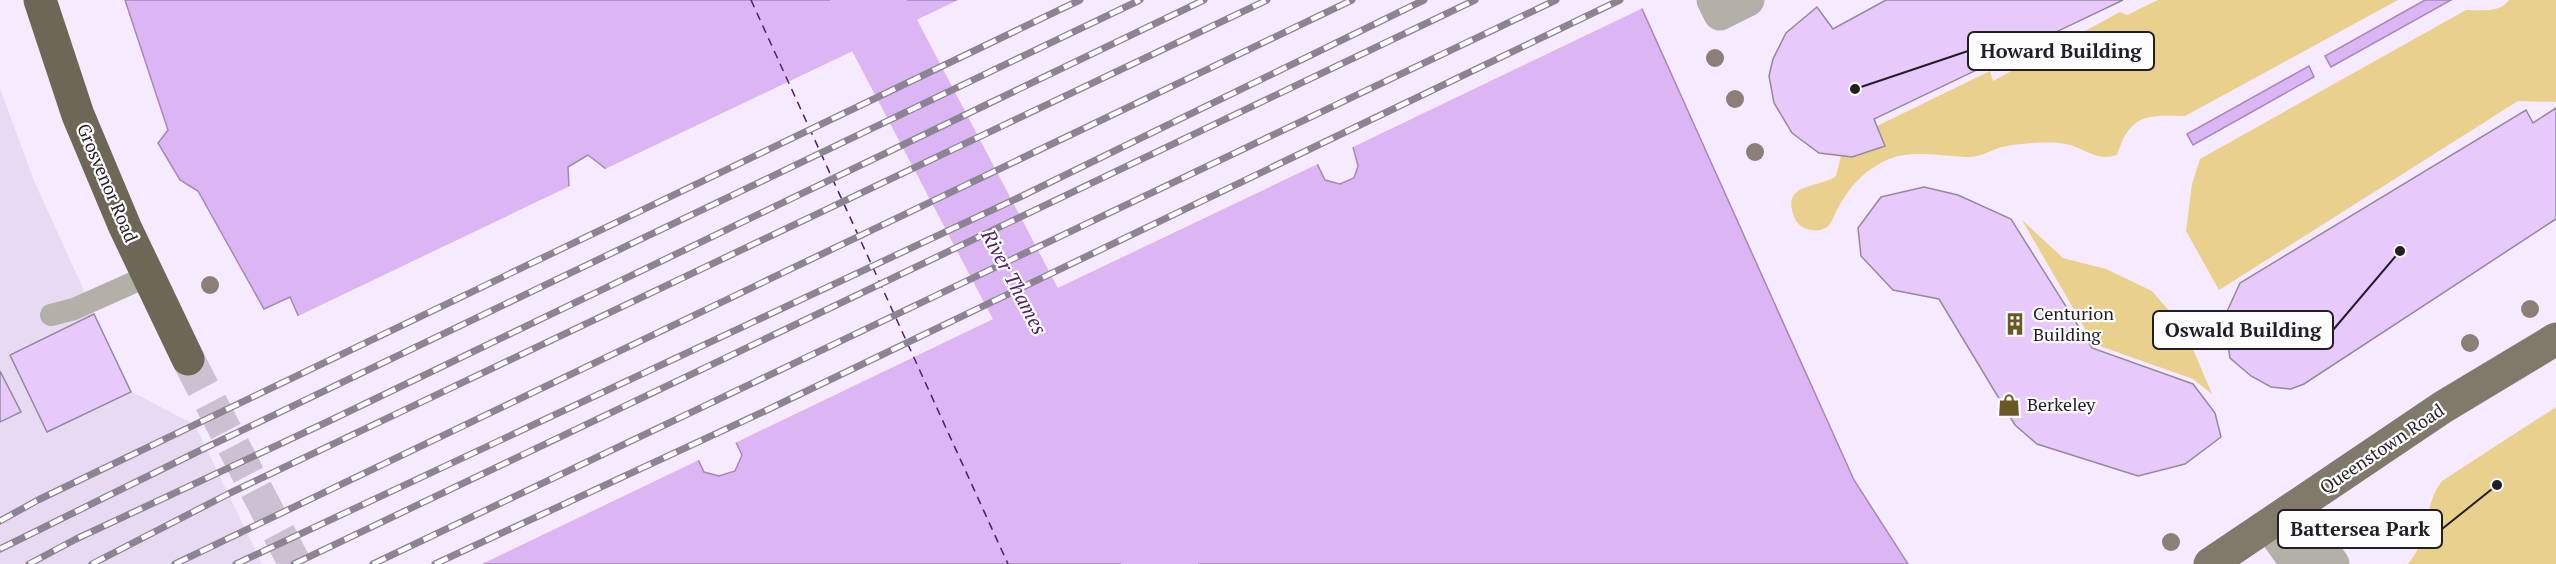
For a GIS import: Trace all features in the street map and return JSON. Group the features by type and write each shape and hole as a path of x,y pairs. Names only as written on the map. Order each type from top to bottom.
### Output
{"highway":[{"name":"Grosvenor Road","path":"40,0 78,115 148,276 188,359"}],"main road":[{"name":"Queenstown Road","path":"2210,564 2444,407 2556,339"}],"street":[{"path":"2282,516 2297,564"},
{"path":"2282,516 2333,564"}],"lane":[{"path":"51,315 74,309 148,276"}],"shaded area":[{"path":"125,0 1238,0 1325,180 1340,184 1354,178 1358,166 1353,147 1283,0 1638,0 1854,480 1908,564 407,564 290,297 264,309 198,191 180,180 158,143 168,130","holes":["900,11 913,22 1044,295 1046,315 1036,332 1022,331 1013,321 877,39 876,33 880,19 888,13","588,155 606,169 742,455 735,471 719,476 704,472 569,186 568,167"]},
{"path":"2158,0 2398,0 2185,116 2160,116 2141,120 2128,131 2117,155 2096,156 2066,144 2043,143 2002,147 1971,157 1919,154 1899,156 1881,163 1859,179 1848,192 1827,227 1809,230 1797,223 1791,207 1792,198 1796,193 1803,188 1836,176 1841,156 1852,157 1884,146 1877,126 1990,71 1993,81 2120,12 2127,15"},
{"path":"2425,0 2451,0 2331,67 2325,56"},
{"path":"2509,0 2556,0 2556,102 2518,101 2219,290 2186,231 2192,184 2200,159 2466,10 2495,9"},
{"path":"2309,66 2314,77 2193,145 2187,134"},
{"path":"0,88 34,181 130,391 195,425 262,564 0,564"},
{"path":"2022,220 2063,258 2106,269 2152,291 2184,328 2212,394 2193,379 2094,344"},
{"path":"2556,407 2556,564 2408,564 2420,544 2432,501 2442,481"}],"pier":[{"path":"958,0 1241,0 1320,163 1041,296 910,23"},
{"path":"1280,0 1642,0 1645,7 1351,148"},
{"path":"880,38 1012,310 733,444 603,170"},
{"path":"572,185 701,459 482,564 404,564 296,317"}],"building":[{"path":"1886,0 2123,0 1874,119 1885,146 1852,157 1819,153 1792,133 1774,103 1769,76 1773,59 1786,33 1817,7 1833,29"},
{"path":"2556,108 2556,219 2304,384 2291,389 2271,387 2251,376 2230,358 2224,318 2240,283 2526,110 2533,123"},
{"name":"Centurion Building","path":"1924,187 1958,195 2011,219 2092,348 2193,384 2215,413 2221,437 2185,464 2138,476 2037,444 2015,425 1939,299 1893,290 1861,256 1858,228 1881,197"},
{"path":"94,314 131,392 47,432 10,355"},
{"path":"0,371 21,412 0,422"}],"waterway":[{"name":"River Thames","path":"866,0 1162,564"}],"ferry route":[{"path":"751,0 1008,564"}],"tunnel":[{"path":"188,359 295,564"}],"railway":[{"path":"0,521 38,500 1080,0"},
{"path":"0,549 205,448 1140,0"},
{"path":"29,564 76,539 327,422 1204,0"},
{"path":"92,564 228,494 1267,0"},
{"path":"175,564 1352,0"},
{"path":"236,564 1018,198 1424,0"},
{"path":"294,564 1475,0"},
{"path":"373,564 1556,0"},
{"path":"435,564 765,411 1620,0"}],"place":[{"name":"Howard Building","path":"1855,89"},
{"name":"Oswald Building","path":"2400,251"},
{"name":"Centurion Building","path":"2015,324"},
{"name":"Berkeley","path":"2009,405"},
{"name":"Battersea Park","path":"2497,485"}]}
